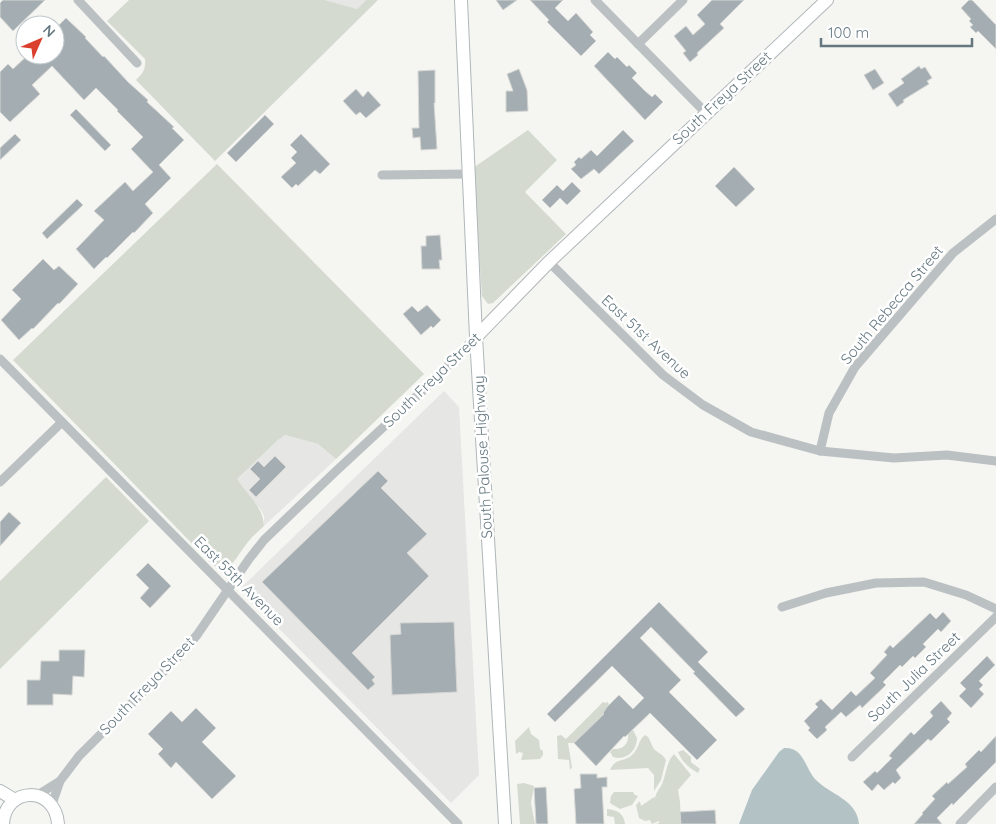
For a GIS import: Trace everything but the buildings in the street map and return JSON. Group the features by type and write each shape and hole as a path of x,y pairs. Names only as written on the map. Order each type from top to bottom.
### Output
{"main road":[{"name":"South Palouse Highway","path":"460,0 476,338 505,824"},
{"name":"South Freya Street","path":"476,338 550,262 827,0"},
{"path":"0,790 11,804"},
{"path":"0,795 11,804"},
{"path":"3,824 11,804 21,797 36,796 52,804 58,817 58,824"}],"street":[{"path":"78,0 137,63"},
{"path":"595,0 706,113"},
{"path":"638,44 682,0"},
{"path":"382,175 468,174"},
{"name":"South Rebecca Street","path":"820,451 829,413 855,367 953,253 996,219"},
{"name":"East 51st Avenue","path":"550,262 663,375 703,406 751,432 820,451 894,458 947,455 996,461"},
{"name":"South Freya Street","path":"36,796 60,780 79,756 180,655 207,621 264,540 432,382 476,338"},
{"name":"East 55th Avenue","path":"0,359 458,824"},
{"path":"0,482 62,422"},
{"path":"782,607 826,593 876,583 924,582 966,595 996,609"},
{"name":"South Julia Street","path":"852,757 996,617"},
{"name":"South Freya Street","path":"52,804 60,780"},
{"path":"960,824 996,787"}],"shaded area":[{"path":"129,0 325,0 357,9 366,0 378,0 215,161 136,80 144,71 145,59 107,21"},
{"path":"325,0 366,0 357,9"},
{"path":"528,130 557,160 525,192 566,234 493,303 488,304 482,296 473,168"},
{"path":"217,164 424,374 336,459 318,444 285,435 237,479 261,512 264,526 249,540 232,564 223,568 212,564 13,360"},
{"path":"444,391 459,407 479,775 451,803 245,594 242,587"},
{"path":"285,435 318,444 336,459 264,526 264,516 261,510 236,480"},
{"path":"106,477 149,521 0,669 0,581"},
{"path":"603,702 608,702 609,705 604,714 574,743 568,743 572,767 570,770 569,760 558,759 557,736 561,735 566,739"},
{"path":"529,727 531,734 539,740 543,755 540,759 521,760 523,753 519,752 516,754 515,741"},
{"path":"633,730 637,743 633,751 622,758 613,757 610,752 613,749 625,746 628,734"},
{"path":"645,735 654,749 666,760 661,780 654,791 654,775 648,768 610,770 615,763 632,755"},
{"path":"784,748 791,749 800,754 815,779 848,803 857,816 859,824 739,824 752,790 779,752"},
{"path":"683,750 691,757 691,762 700,769 698,773 682,759 678,752"},
{"path":"674,754 691,775 678,790 681,824 656,824 659,821 652,824 650,820 645,821 639,818 636,805 640,801 641,806 655,798 663,782 669,761"},
{"path":"524,783 534,786 531,803 535,824 520,824 517,784"},
{"path":"614,792 633,792 638,796 632,805 620,809 610,803"},
{"path":"607,809 619,813 623,817 625,824 615,824 614,817 607,816"}]}
